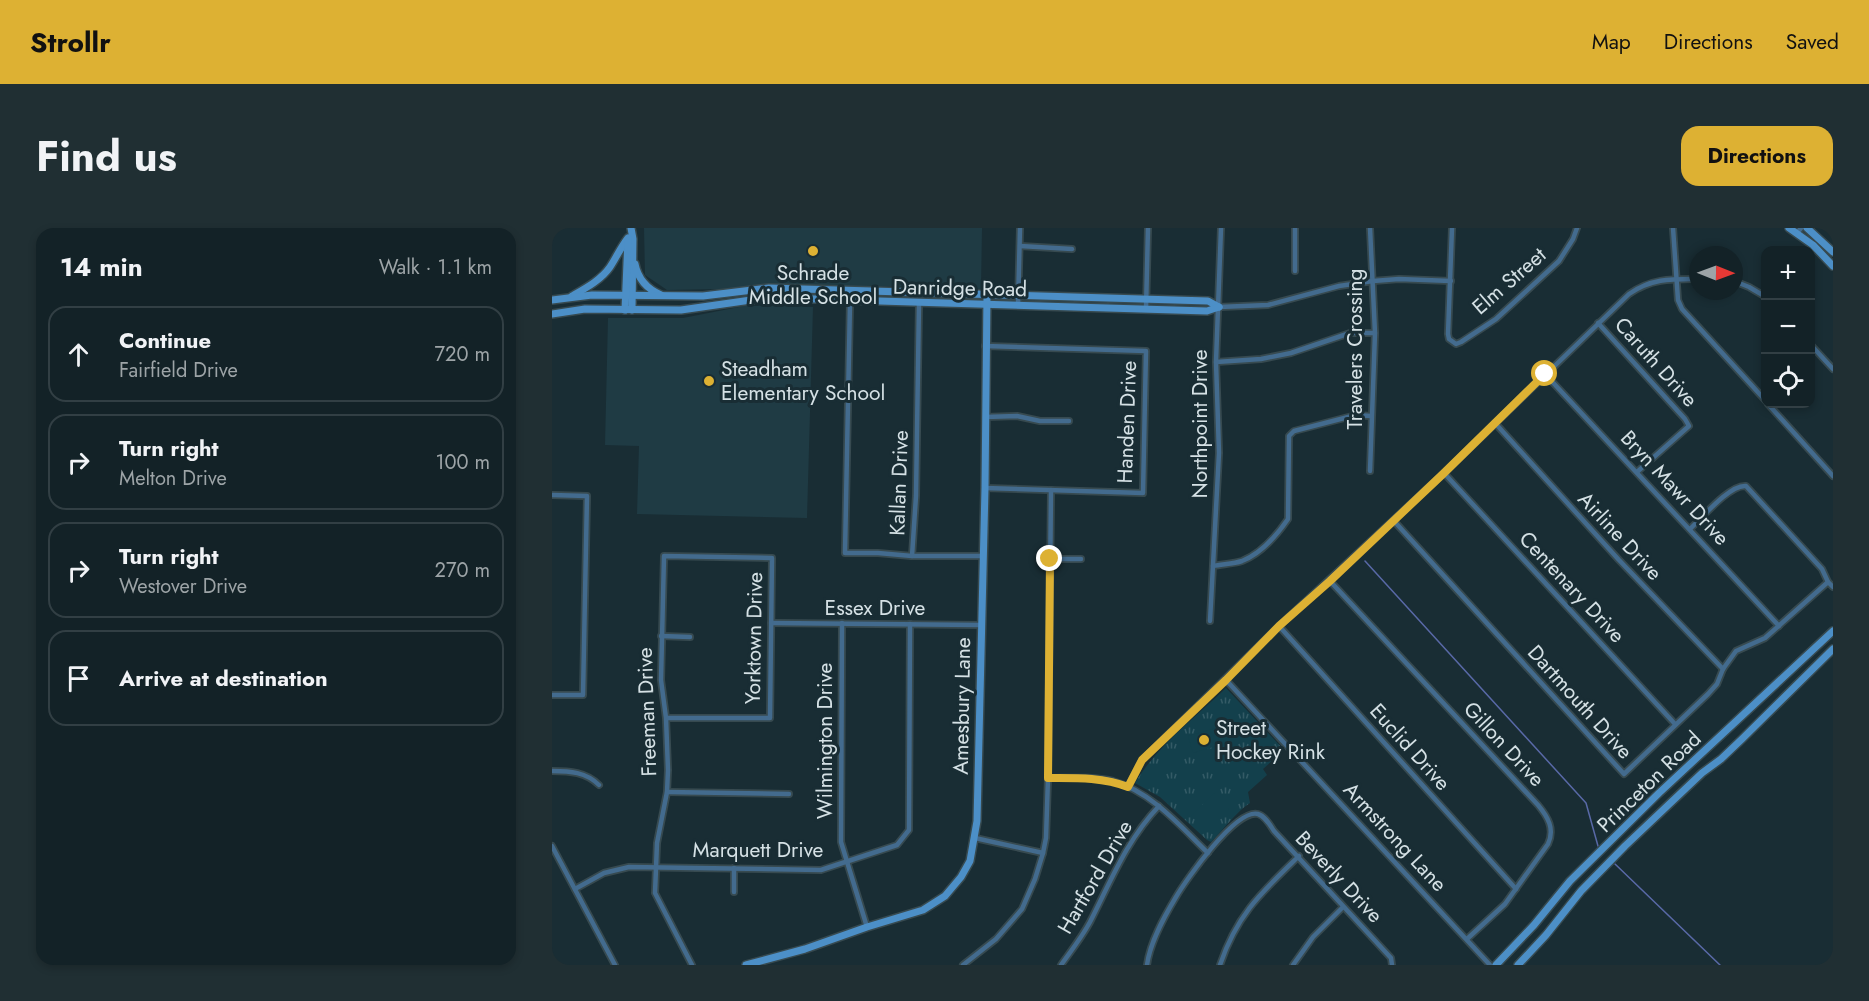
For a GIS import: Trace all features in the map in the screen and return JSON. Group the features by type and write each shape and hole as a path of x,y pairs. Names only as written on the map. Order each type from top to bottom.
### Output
{"street":[{"path":"629,296 628,238 630,228"},
{"path":"630,228 635,268 641,281 653,291 666,297"},
{"path":"1018,305 1020,228"},
{"path":"1146,309 1148,228"},
{"name":"Northpoint Drive","path":"1210,621 1219,453 1216,362 1221,228"},
{"path":"1295,228 1295,271"},
{"name":"Travelers Crossing","path":"1370,228 1375,333 1370,471"},
{"path":"1451,281 1452,228"},
{"name":"Elm Street","path":"1451,281 1448,334 1451,341 1456,344 1496,319 1559,261 1577,228"},
{"path":"1673,228 1678,300 1682,309 1761,396"},
{"path":"1789,228 1799,231 1833,266"},
{"path":"1807,228 1833,252"},
{"path":"552,300 570,297 587,288 602,276 628,238"},
{"path":"1020,246 1072,249"},
{"path":"628,310 632,249"},
{"path":"1128,787 1142,760 1279,626 1394,521 1629,294 1642,285 1652,282 1689,279"},
{"name":"Danridge Road","path":"552,314 585,309 674,310 758,298 1207,311 1219,307 1268,305 1340,286 1373,281 1451,281"},
{"path":"1743,285 1761,294"},
{"name":"Danridge Road","path":"570,297 703,296 769,288 1208,301 1219,307"},
{"name":"Amesbury Lane","path":"746,965 805,949 923,910 945,896 961,877 970,861 977,821 987,295"},
{"path":"674,310 682,301 703,296"},
{"path":"652,297 662,310"},
{"path":"850,302 845,553 983,556"},
{"name":"Kallan Drive","path":"912,556 916,496 919,303"},
{"name":"Caruth Drive","path":"1598,323 1689,426 1637,472"},
{"path":"1216,362 1261,359 1291,353 1350,333 1375,333"},
{"name":"Handen Drive","path":"985,346 1146,351 1143,493 1051,490"},
{"path":"1815,349 1833,369"},
{"name":"Bryn Mawr Drive","path":"1545,374 1779,626"},
{"path":"1771,408 1833,476"},
{"path":"1213,566 1240,562 1255,554 1288,519 1289,436 1294,431 1356,415 1371,416"},
{"path":"985,417 1017,416 1040,421 1069,421"},
{"name":"Airline Drive","path":"1495,423 1619,560 1723,669"},
{"name":"Centenary Drive","path":"1444,473 1675,724"},
{"path":"1690,529 1732,489 1742,485 1746,486 1822,569 1833,587"},
{"path":"963,965 996,939 1022,909 1035,879 1046,838 1051,490 985,488"},
{"path":"552,495 587,496 583,695 552,695"},
{"name":"Dartmouth Drive","path":"1394,521 1624,774 1708,694 1717,684 1723,669 1736,651 1765,639 1828,582"},
{"name":"Freeman Drive","path":"693,965 655,893 657,843 667,792 666,718 661,680 664,556 772,558"},
{"name":"Yorktown Drive","path":"666,718 770,718 772,558"},
{"path":"1050,559 1081,559"},
{"name":"Gillon Drive","path":"1330,581 1546,814 1551,839 1505,904 1467,939"},
{"name":"Essex Drive","path":"771,623 980,625"},
{"name":"Wilmington Drive","path":"842,623 841,834 846,863 867,927"},
{"name":"Marquett Drive","path":"575,889 604,873 629,867 821,870 897,845 909,830 910,624"},
{"name":"Euclid Drive","path":"1279,626 1516,889"},
{"name":"Princeton Road","path":"1496,965 1534,925 1570,881 1669,784 1833,631"},
{"path":"661,636 690,636"},
{"name":"Princeton Road","path":"1518,965 1546,935 1581,891 1625,846 1702,773 1717,762 1833,649"},
{"name":"Armstrong Lane","path":"1226,680 1490,965"},
{"path":"1705,750 1717,762"},
{"path":"552,771 582,774 599,785"},
{"path":"1048,778 1095,779 1128,787 1159,806 1208,853 1176,897 1161,926 1147,965"},
{"path":"1669,784 1679,795"},
{"path":"667,792 789,794"},
{"name":"Hartford Drive","path":"1061,965 1090,923 1125,851 1159,806"},
{"name":"Beverly Drive","path":"1208,853 1240,820 1247,815 1259,814 1391,958 1392,965"},
{"path":"1616,836 1625,846"},
{"path":"975,838 1043,853"},
{"path":"552,846 615,965"},
{"path":"1220,965 1244,913 1254,900 1299,856"},
{"path":"734,868 734,892"},
{"path":"1293,965 1313,937 1343,907"},
{"path":"1534,925 1546,935"}],"shaded area":[{"name":"Schrade Middle School","path":"644,228 982,228 981,289 889,286 667,290 645,275"},
{"name":"Steadham Elementary School","path":"744,306 813,307 807,518 637,514 639,446 605,445 608,318 683,318"}],"green space":[{"path":"1226,688 1284,750 1263,769 1267,775 1248,792 1250,803 1211,842 1160,797 1135,783 1165,745"},
{"name":"Street Hockey Rink","path":"1216,728 1220,745 1193,753 1188,736"},
{"path":"1214,793 1229,809 1208,831 1191,816"}],"waterway":[{"path":"1365,561 1586,803 1598,846"},
{"path":"1615,864 1720,965"}],"place":[{"name":"Schrade Middle School","path":"813,251"},
{"name":"Steadham Elementary School","path":"709,381"},
{"name":"Street Hockey Rink","path":"1204,740"}],"route":[{"path":"1050,559 1048,778 1095,779 1128,787 1142,760 1279,626 1444,473 1545,374"}]}
